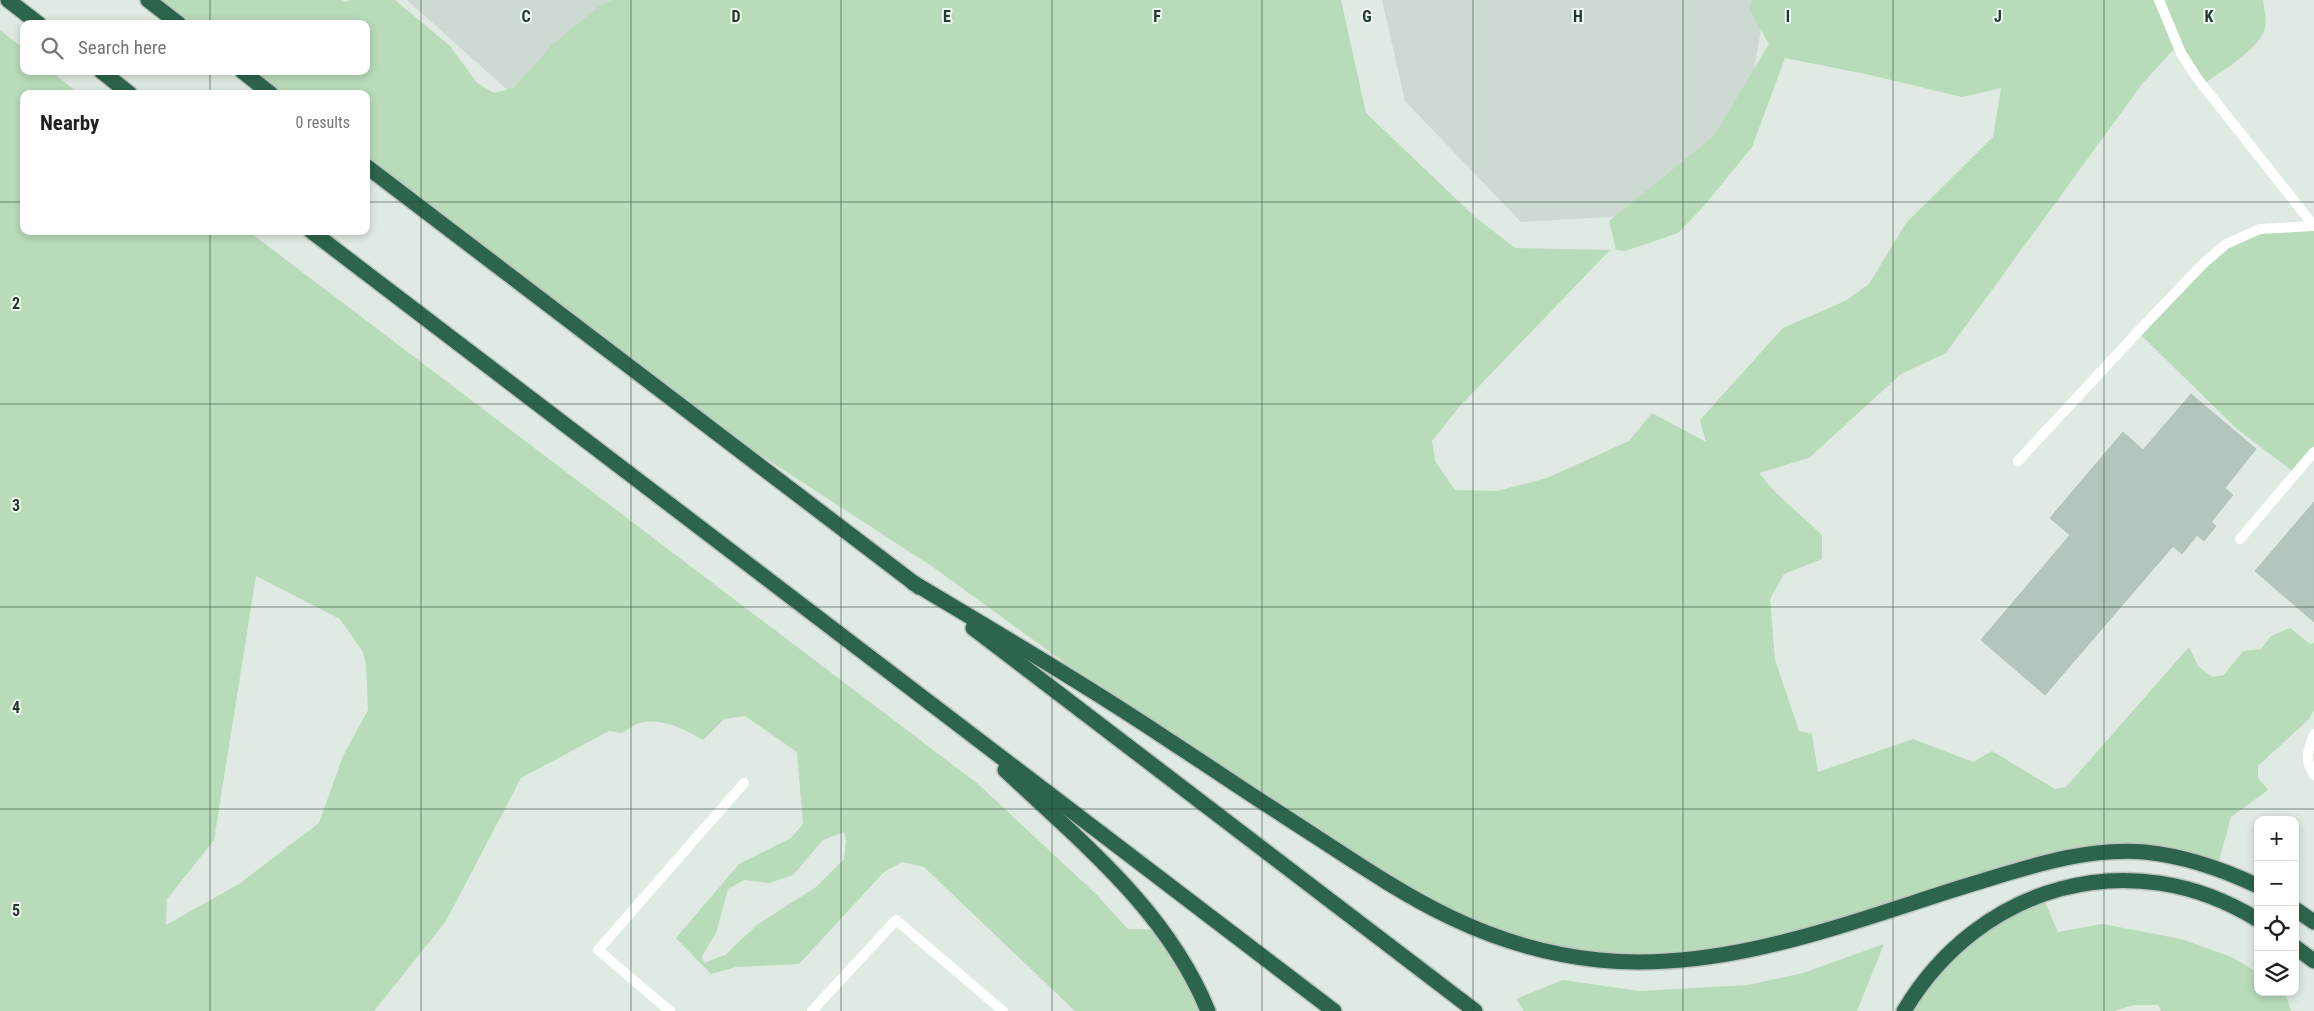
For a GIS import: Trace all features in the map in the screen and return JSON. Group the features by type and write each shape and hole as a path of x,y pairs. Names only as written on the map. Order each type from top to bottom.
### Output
{"highway":[{"path":"8,0 34,20"},
{"path":"148,0 174,20"},
{"path":"106,75 125,90"},
{"path":"247,75 266,90"},
{"path":"370,169 1475,1011"},
{"path":"316,235 1334,1011"},
{"path":"912,582 1127,712 1414,900 1486,934 1548,952 1600,960 1648,962 1690,960 1728,954 1786,941 2042,863 2094,853 2145,852 2172,856 2219,869 2254,884"},
{"path":"954,720 1136,897 1173,943 1187,966 1208,1011"},
{"path":"1904,1011 1920,985 1941,960 1979,926 2028,900 2072,886 2120,880 2167,884 2210,896 2254,918"},
{"path":"2299,912 2314,922"},
{"path":"2299,950 2314,961"}],"lane":[{"path":"2158,0 2181,53 2197,78 2314,226"},
{"path":"2018,461 2149,320 2203,264 2226,244 2260,229 2314,226"},
{"path":"2240,539 2314,452"},
{"path":"2314,734 2307,752 2307,765 2314,775"},
{"path":"670,1011 598,950 744,783"},
{"path":"812,1011 896,920 1003,1011"}],"shaded area":[{"path":"407,0 638,0 512,94"},
{"path":"1382,0 1766,0 1751,89 1664,214 1521,222 1405,101"}],"green space":[{"path":"156,0 341,0 346,2 350,0 395,0 450,46 477,83 494,93 514,88 552,45 598,7 613,0 1341,0 1366,113 1474,216 1515,248 1610,250 1459,407 1432,441 1435,461 1455,490 1497,491 1547,478 1629,441 1652,413 1706,442 1700,420 1783,328 1845,301 1869,284 1906,223 1993,137 2001,88 1962,97 1870,75 1785,58 1752,147 1703,207 1678,233 1625,251 1616,250 1609,221 1714,136 1769,44 1749,9 1752,0 2263,0 2266,21 2262,36 2247,52 2228,67 2202,85 2174,49 2142,84 1946,353 1901,374 1809,458 1759,473 1775,492 1822,535 1822,559 1784,574 1770,599 1775,660 1799,731 1812,734 1818,772 1913,739 1973,762 1992,751 2055,789 2066,787 2189,647 2198,666 2212,677 2224,675 2243,651 2261,649 2271,636 2290,628 2310,644 2314,643 2314,710 2309,719 2258,766 2258,778 2268,790 2231,817 2218,864 2096,853 1697,962 1557,953 1428,902 1131,711 933,567 742,443 370,165 370,90 272,90 253,75 370,75 370,20 182,20"},
{"path":"0,30 20,46 20,75 56,75 74,90 20,90 20,235 253,235 978,784 1096,894 1128,929 1169,930 1214,1011 1075,1011 924,867 902,862 884,872 799,964 736,967 711,974 676,938 739,864 791,838 803,824 797,752 745,716 724,719 703,740 681,728 656,722 639,723 622,733 609,731 521,778 446,921 374,1011 0,1011","holes":["256,576 340,619 363,652 366,664 368,710 343,756 319,823 239,884 166,925 167,899 214,840","844,832 846,841 844,859 816,887 758,924 725,955 704,963 702,956 716,933 728,889 744,880 769,883 793,875 823,840"]},
{"path":"2314,227 2314,453 2295,473 2236,428 2141,335 2221,246 2259,230"},
{"path":"2043,897 2058,932 2102,924 2181,939 2234,958 2254,970 2254,996 2286,996 2291,1011 2161,1011 2158,1005 2134,1005 2114,1011 1910,1011 1965,938"},
{"path":"1884,944 1857,1011 1524,1011 1516,999 1563,980 1639,991 1748,985 1803,973"}],"building":[{"path":"2191,394 2256,449 2225,488 2233,495 2211,522 2216,526 2204,541 2197,535 2182,554 2173,546 2045,695 1981,640 2070,535 2050,518 2123,432 2143,450"},
{"path":"2314,502 2314,622 2255,571"}]}
